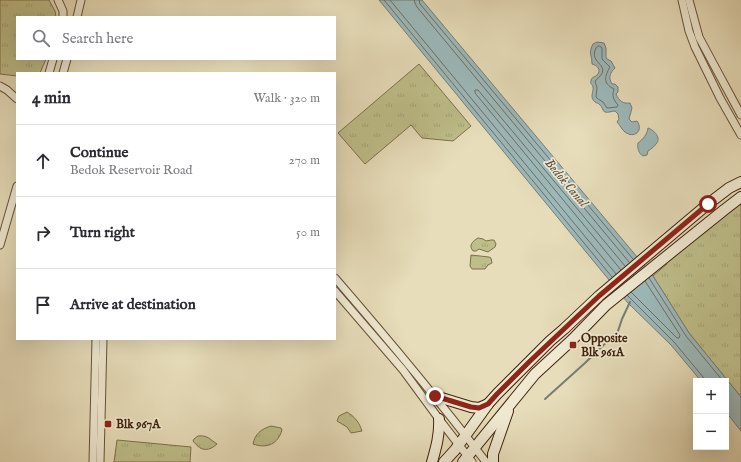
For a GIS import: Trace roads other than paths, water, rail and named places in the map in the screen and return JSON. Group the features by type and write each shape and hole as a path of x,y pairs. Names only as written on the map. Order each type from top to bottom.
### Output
{"main road":[{"path":"444,462 466,435 488,404 540,351 599,296 708,204 729,188 741,182"},
{"path":"468,460 475,448 535,374 573,339 606,305 741,197"},
{"path":"435,396 471,407 479,408 488,404"},
{"path":"492,462 493,454 510,405"},
{"path":"432,462 440,428 439,420"}],"street":[{"path":"58,0 64,16"},
{"path":"77,16 81,0"},
{"path":"682,0 689,31 695,48 720,98 741,135"},
{"path":"689,0 699,37 741,115"},
{"path":"49,72 53,60"},
{"path":"63,72 67,60"},
{"path":"0,86 7,90 16,99"},
{"path":"0,245 16,189"},
{"path":"336,279 435,396 486,462"},
{"path":"336,292 403,370 439,420 459,444 468,460"},
{"path":"93,462 96,340"},
{"path":"100,462 103,340"}],"water":[{"name":"Bedok Canal","path":"379,0 422,0 653,276 689,333 726,378 698,378 671,345 628,303"},
{"path":"597,42 604,43 606,48 606,57 611,61 615,68 610,77 612,84 615,84 618,87 618,92 616,94 617,96 623,102 630,103 632,108 629,119 632,122 637,121 639,125 639,131 635,134 632,135 625,132 617,122 619,119 618,114 615,111 604,111 592,98 593,86 591,80 597,75 599,70 596,65 592,64 590,52 593,44"},
{"path":"648,128 655,132 658,137 658,142 648,151 647,155 643,156 640,154 638,143 647,133"},
{"path":"729,382 741,397 741,431 729,416"}],"waterway":[{"path":"545,399 618,331 630,302"}],"place":[{"name":"Opposite Blk 961A","path":"573,345"},
{"name":"Blk 967A","path":"108,424"}]}
